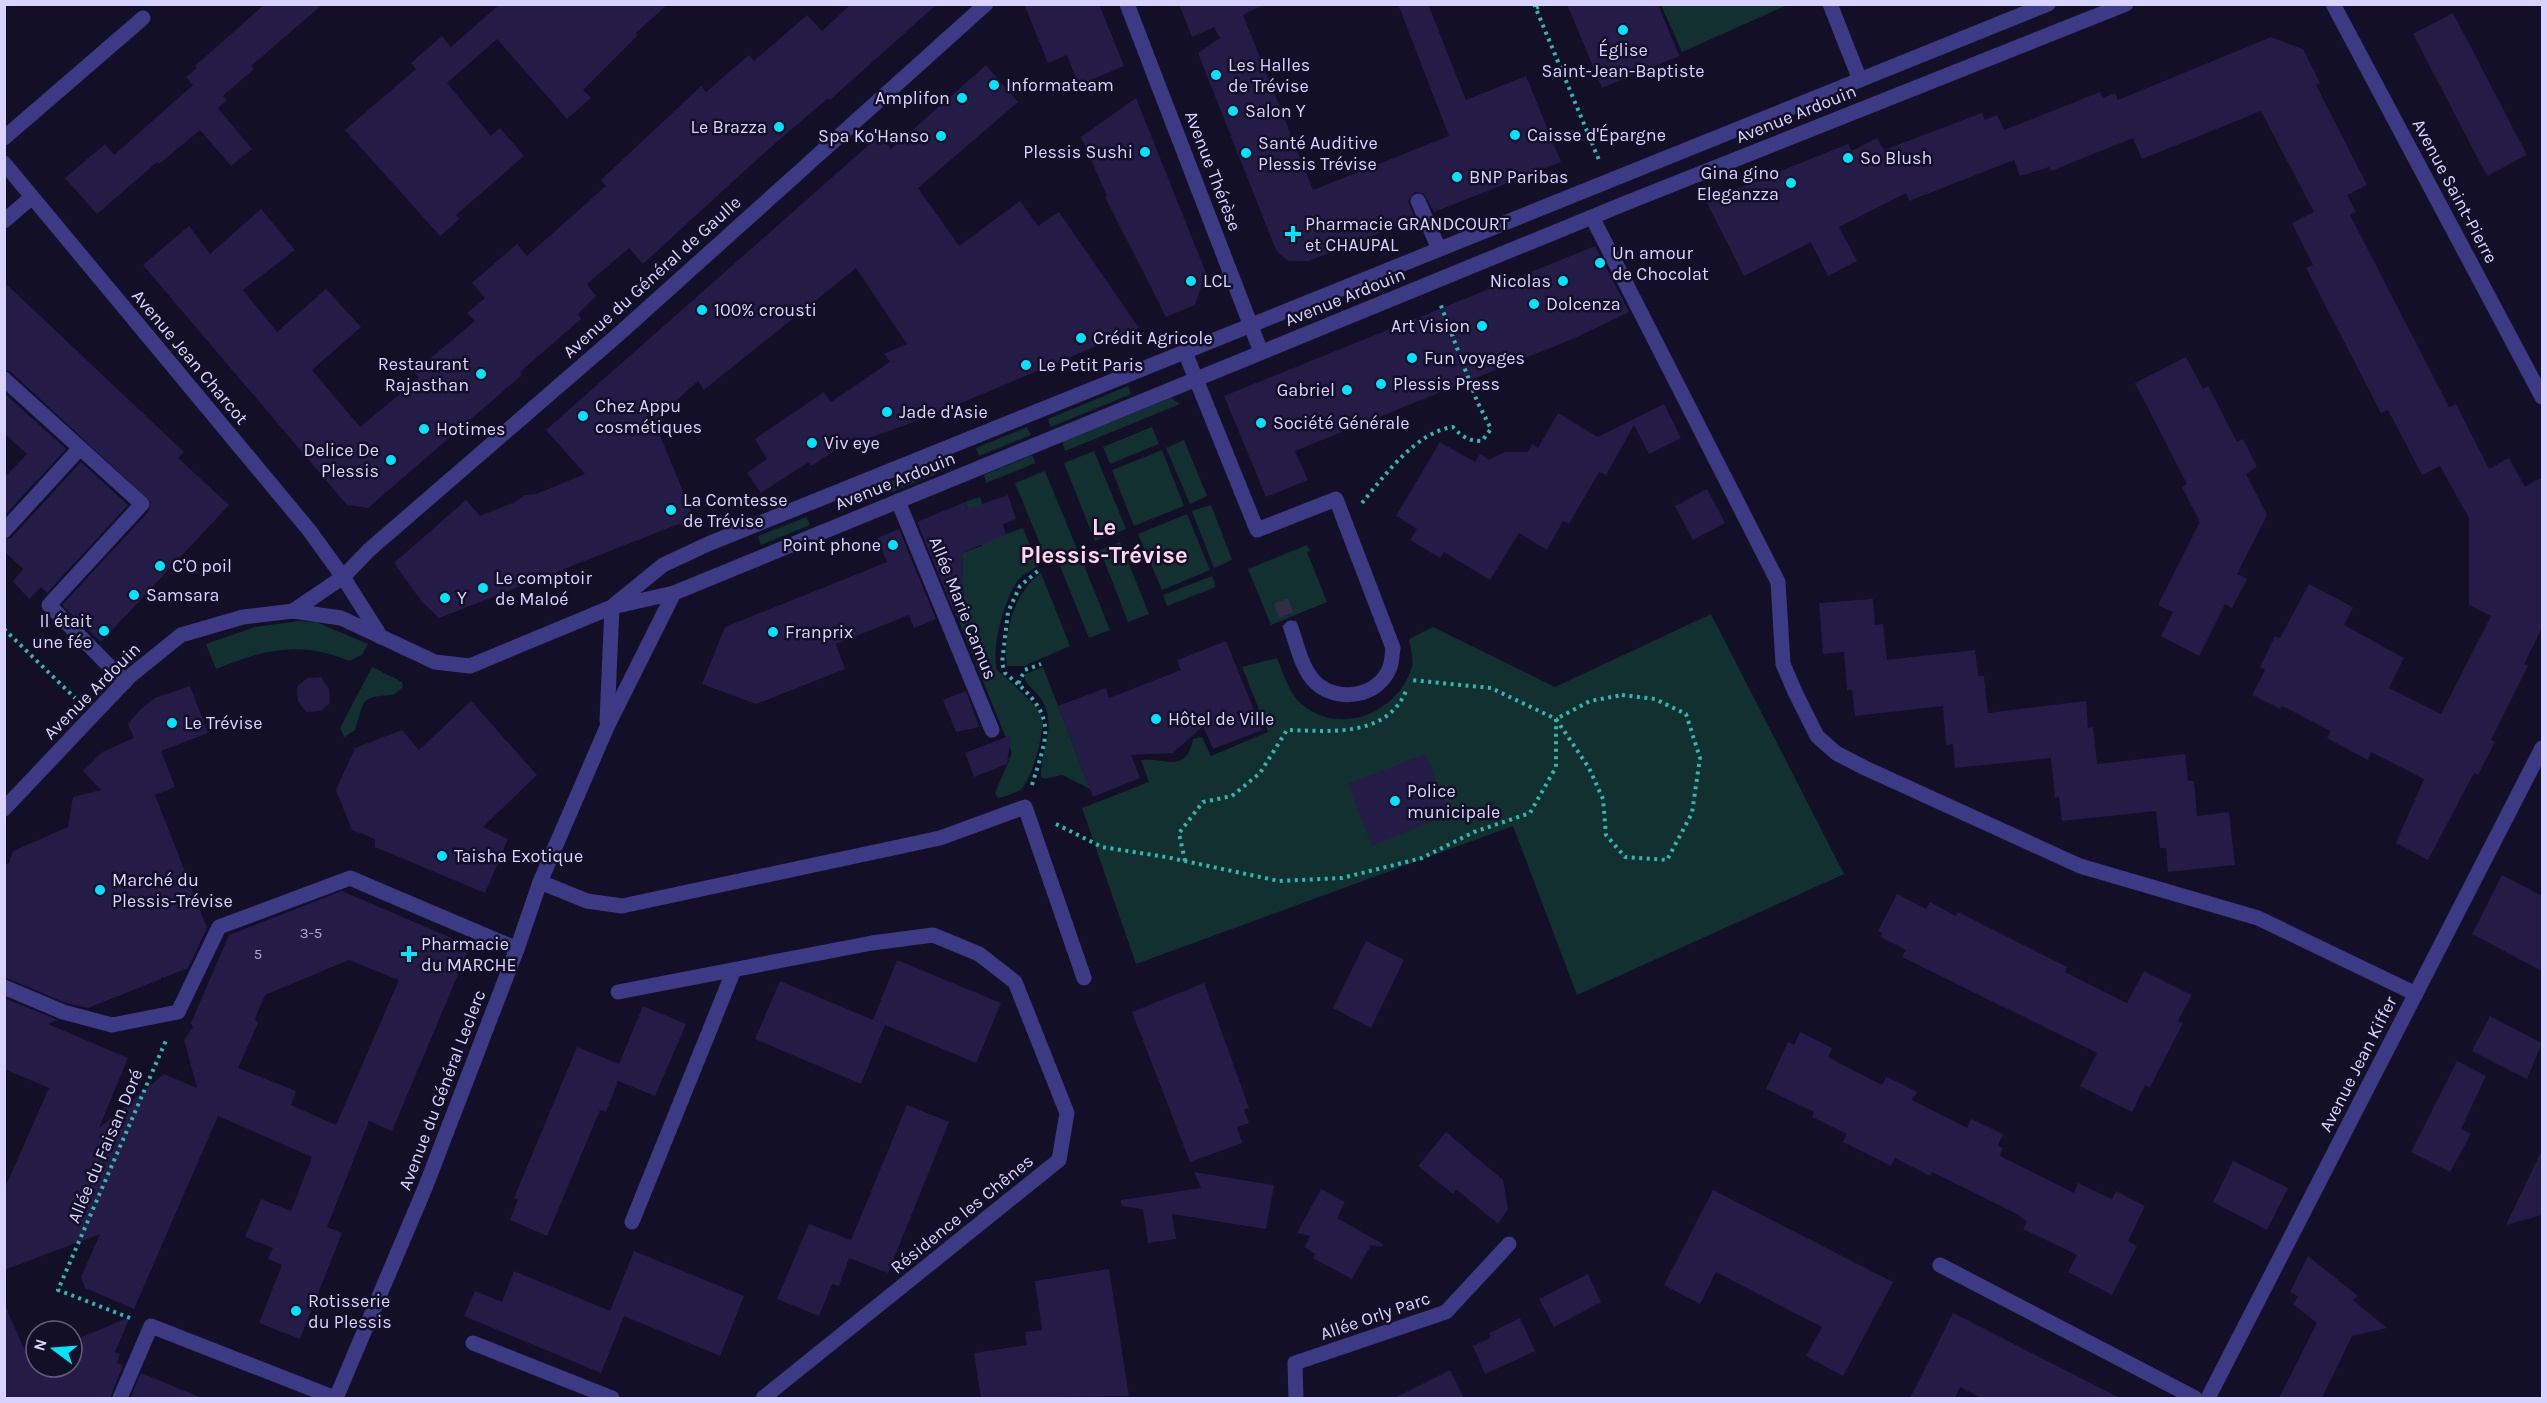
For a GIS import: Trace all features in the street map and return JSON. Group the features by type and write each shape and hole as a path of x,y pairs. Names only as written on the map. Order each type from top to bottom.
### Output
{"street":[{"name":"Avenue du Général de Gaulle","path":"343,577 369,550 602,348 986,4"},
{"name":"Avenue Thérèse","path":"1127,4 1261,352"},
{"path":"1830,4 1860,80"},
{"name":"Avenue Ardouin","path":"4,809 125,682 181,635 243,617 293,610 341,618 435,662 470,666 612,607 674,593 1592,217 2126,4"},
{"name":"Avenue Saint-Pierre","path":"2333,4 2542,397"},
{"name":"Avenue Ardouin","path":"612,607 663,565 708,544 2040,6"},
{"path":"4,138 143,18"},
{"name":"Avenue Jean Charcot","path":"4,164 302,520 343,577"},
{"path":"4,221 32,196"},
{"path":"1418,201 1439,249"},
{"path":"1592,217 1778,582 1783,664 1817,736 1836,753 1865,768 2080,866 2258,918 2416,994"},
{"path":"1185,352 1257,530 1336,499 1393,648 1390,667 1381,681 1365,692 1346,696 1331,693 1315,682 1305,666 1291,628"},
{"path":"4,380 142,504 49,605 125,682"},
{"path":"4,531 80,448"},
{"name":"Allée Marie Camus","path":"898,501 992,730"},
{"name":"Avenue Ardouin","path":"293,610 343,577"},
{"path":"343,577 381,637"},
{"name":"Avenue du Général Leclerc","path":"335,1398 425,1188 518,949 540,882 607,727 674,593"},
{"name":"Avenue du Général Leclerc","path":"607,727 612,607"},
{"name":"Avenue Jean Kiffer","path":"2208,1398 2542,748"},
{"path":"540,882 587,901 622,906 940,838 1025,807 1084,978"},
{"path":"4,987 63,1012 112,1025 178,1012 219,927 350,878 518,949"},
{"name":"Résidence les Chênes","path":"618,993 872,943 933,936 979,954 1015,982 1066,1113 1059,1160 763,1398"},
{"path":"632,1222 735,970"},
{"name":"Allée Orly Parc","path":"1296,1398 1295,1363 1446,1312 1509,1244"},
{"path":"1940,1265 2195,1398"},
{"path":"120,1398 151,1326 335,1398"},
{"path":"473,1343 612,1398"}],"path":[{"path":"1544,4 1535,6 1607,180"},
{"path":"1345,524 1393,467 1437,429 1453,427 1472,441 1482,441 1491,429 1477,401 1432,282"},
{"path":"1040,570 1020,586 1008,612 1002,663 1005,673 1033,698 1045,719 1042,748 1025,807 1102,847 1185,861 1279,881 1342,878 1422,858 1474,832 1530,813 1556,767 1556,719"},
{"path":"4,629 93,716"},
{"path":"1018,684 1025,670 1041,663"},
{"path":"1185,861 1179,833 1203,802 1232,796 1260,773 1287,730 1349,729 1378,723 1399,707 1411,681 1412,673"},
{"path":"1411,681 1491,688 1556,719 1589,768 1603,799 1606,835 1625,857 1667,860 1692,813 1700,758 1686,714 1655,699 1622,695 1590,701 1556,719"},
{"name":"Allée du Faisan Doré","path":"151,1326 58,1290 178,1012"}],"green space":[{"path":"1661,5 1787,5 1682,52"},
{"path":"1128,386 1131,394 1051,427 1048,419"},
{"path":"1171,398 1180,404 1065,451 1062,442"},
{"path":"1027,427 1031,435 979,456 976,448"},
{"path":"1152,427 1159,444 1110,464 1103,447"},
{"path":"1184,440 1207,496 1190,504 1166,448"},
{"path":"1162,450 1184,506 1134,526 1112,470"},
{"path":"1094,451 1126,529 1095,541 1064,463"},
{"path":"1032,455 1036,463 986,483 984,475"},
{"path":"936,464 939,473 889,493 886,484"},
{"path":"1045,471 1077,549 1047,561 1015,483"},
{"path":"980,497 994,538 1023,528 1038,566 1020,578 1011,591 997,638 996,661 997,670 1040,711 1043,723 1042,732 1033,767 1024,785 1018,791 998,798 995,793 1012,753 954,609 964,606 962,553 982,546 965,502"},
{"path":"1211,505 1232,560 1214,568 1192,511"},
{"path":"1187,514 1210,570 1162,590 1138,534"},
{"path":"806,517 810,525 761,545 758,536"},
{"path":"1120,542 1149,614 1128,622 1100,550"},
{"path":"1307,545 1310,551 1307,552 1327,602 1271,625 1248,569"},
{"path":"1081,558 1110,630 1089,638 1060,566"},
{"path":"1041,573 1070,646 1024,666 1007,666 1007,641 1012,615 1024,590"},
{"path":"1212,576 1216,587 1167,606 1163,595"},
{"path":"1711,614 1844,874 1577,995 1513,826 1136,964 1082,808 1149,782 1141,760 1179,761 1190,750 1193,739 1202,737 1211,756 1268,732 1242,667 1277,658 1291,690 1304,706 1319,715 1335,719 1352,719 1367,715 1382,707 1395,696 1405,683 1412,667 1409,639 1433,627 1555,687"},
{"path":"299,621 316,622 368,644 362,655 349,661 298,649 249,657 216,669 206,644 255,627"},
{"path":"372,667 402,682 403,687 393,695 375,697 365,701 355,730 344,737 340,728"},
{"path":"1043,667 1090,789 1062,775 1044,779 1041,777 1048,730 1047,711 1039,696 1025,680 1025,674"}],"building":[{"path":"265,4 323,4 251,66 254,69 223,96 227,100 218,108 252,149 231,166 200,130 159,164 157,162 97,214 65,178 105,144 114,155 193,85 186,77 197,68 195,66"},
{"path":"500,4 668,4 636,33 638,35 583,90 591,98 567,119 497,39 447,83 491,136 500,128 524,156 456,215 460,219 440,236 345,130 416,69 411,63 442,36 451,47"},
{"path":"851,4 937,4 830,100 828,98 764,153 643,264 629,248 587,284 596,296 578,314 581,319 520,372 522,375 368,508 347,505 143,265 189,226 210,254 261,209 295,250 243,290 277,332 326,289 361,327 312,370 360,427 419,378 414,372 475,321 467,313 485,298 472,283 517,244 527,256 606,186 601,180 701,86 706,92 749,55 754,61 807,15 822,31"},
{"path":"1024,4 1099,4 1124,66 1079,85 1067,55 1048,63"},
{"path":"1179,4 1266,4 1243,15 1313,190 1449,136 1398,4 1428,4 1466,100 1526,76 1561,162 1434,212 1424,194 1415,192 1408,201 1415,219 1309,261 1289,261 1278,253 1274,245 1198,53 1220,38 1214,27 1192,37"},
{"name":"Église Saint-Jean-Baptiste","path":"1567,4 1658,4 1679,56 1602,88"},
{"path":"2453,13 2527,155 2487,176 2413,34"},
{"path":"2271,37 2303,49 2320,83 2316,85 2367,185 2347,195 2356,212 2350,215 2449,407 2456,404 2489,469 2509,458 2525,487 2542,477 2542,628 2524,664 2528,666 2491,740 2495,742 2478,775 2474,773 2428,860 2396,843 2424,779 2371,752 2368,760 2327,738 2331,731 2282,706 2280,709 2252,695 2265,670 2260,667 2275,636 2280,638 2309,584 2353,607 2344,625 2404,658 2389,688 2441,714 2491,616 2469,605 2469,518 2440,466 2422,475 2388,410 2381,413 2306,268 2313,265 2292,223 2314,212 2261,111 2142,159 2133,138 2051,171 2049,167 2020,176 2014,160 1909,201 1906,193 1839,227 1857,261 1828,276 1811,242 1744,276 1706,201 1848,144 1852,151 1877,138 1884,150 1982,113 1985,120 1997,115 2004,130 2100,92 2103,98 2115,93 2118,100"},
{"path":"986,65 1018,102 918,188 959,246 1020,201 1038,226 1059,212 1139,328 928,417 858,442 855,437 811,466 809,462 761,493 747,473 767,459 755,439 824,392 831,402 890,362 884,354 907,344 856,268 704,390 698,381 654,421 694,518 439,618 422,602 394,563 466,500 480,516 515,502 525,495 536,494 585,474 546,430 881,134 891,149"},
{"path":"1136,98 1206,273 1195,305 1166,317 1105,197 1107,196 1081,137"},
{"path":"1595,246 1629,312 1575,338 1295,451 1308,480 1266,497 1224,396"},
{"path":"4,282 184,452 178,458 229,505 101,642 62,605 149,511 151,502 11,372 4,369"},
{"path":"2186,357 2203,389 2208,386 2237,442 2243,439 2257,467 2246,474 2267,515 2237,574 2247,579 2232,608 2225,604 2199,656 2161,636 2173,612 2158,605 2200,522 2182,487 2187,484 2135,383"},
{"path":"4,393 66,449 4,516 4,478 27,454 4,433"},
{"path":"1664,404 1681,438 1649,454 1634,425 1606,475 1599,472 1569,524 1563,521 1547,550 1519,533 1490,580 1444,552 1440,558 1410,540 1417,529 1396,516 1440,442 1475,462 1480,454 1489,460 1505,452 1528,452 1532,444 1538,448 1558,413 1598,437"},
{"path":"81,462 128,505 47,593 41,587 29,599 13,581 23,569 4,551 4,540 11,538"},
{"path":"1707,489 1725,523 1693,540 1675,506"},
{"path":"1008,495 1016,519 1003,524 1006,534 962,553 964,606 953,610 917,522 965,502 967,509"},
{"path":"899,529 936,619 914,628 909,615 836,644 845,669 756,704 702,684 725,627 887,562 877,538"},
{"path":"1873,599 1875,625 1883,624 1887,660 1975,650 1978,676 1984,676 1988,713 2086,701 2088,728 2093,727 2097,764 2185,754 2188,781 2194,781 2197,816 2229,812 2235,865 2168,872 2166,848 2160,848 2156,811 2062,821 2059,797 2055,798 2051,758 1955,768 1953,744 1946,745 1943,706 1855,716 1852,690 1847,690 1844,652 1823,654 1819,603"},
{"path":"1226,641 1262,730 1213,749 1203,726 1173,753 1131,755 1140,778 1093,797 1058,706 1106,688 1109,698 1181,670 1177,660"},
{"path":"321,677 329,689 330,703 321,711 306,712 298,701 297,686 308,678"},
{"path":"190,686 208,733 161,751 175,787 155,795 207,928 188,968 163,978 162,976 161,979 88,1008 66,1003 4,977 4,865 9,863 13,851 68,827 73,797 101,790 83,771 102,752 134,738 128,724 141,709 155,698"},
{"path":"966,691 979,727 956,732 943,700"},
{"path":"471,701 537,775 483,827 508,839 485,893 375,847 375,839 352,830 336,790 355,748 402,730 419,750"},
{"path":"1011,735 1007,764 974,777 965,753"},
{"path":"1425,754 1449,814 1372,846 1348,784"},
{"path":"2502,875 2542,896 2542,971 2472,934"},
{"path":"342,891 470,946 392,1131 369,1121 327,1227 342,1233 300,1339 259,1323 282,1265 268,1259 273,1248 245,1237 261,1199 291,1211 312,1157 218,1116 134,1309 85,1288 81,1277 100,1234 4,1270 4,1190 49,1088 4,1069 4,998 58,1020 48,1024 128,1058 99,1128 164,1074 197,1088 184,1040 193,1027 191,1023 229,935","holes":["349,960 399,980 336,1125 291,1105 296,1091 238,1068 258,1023 255,1019 265,995"]},
{"path":"1897,894 1926,909 1930,902 1956,916 1958,912 2067,967 2065,972 2127,1003 2144,971 2192,995 2178,1021 2183,1023 2150,1087 2145,1085 2132,1112 2080,1086 2097,1053 1902,957 1906,950 1880,937 1882,933 1878,931"},
{"path":"1366,941 1404,960 1371,1028 1333,1008"},
{"path":"897,960 1001,1003 976,1063 873,1020"},
{"path":"780,981 885,1025 861,1084 755,1039"},
{"path":"1204,983 1249,1108 1244,1110 1249,1123 1237,1127 1242,1143 1190,1162 1132,1012"},
{"path":"643,1006 686,1024 655,1096 618,1081 606,1112 600,1110 547,1236 510,1220 518,1199 514,1198 577,1047 619,1064"},
{"path":"2490,1016 2542,1043 2527,1079 2472,1051"},
{"path":"1800,1032 1832,1048 1828,1057 1882,1085 1886,1077 1902,1084 1917,1092 1912,1100 1967,1128 1971,1119 2003,1134 1998,1146 2003,1148 2000,1156 2074,1193 2078,1183 2112,1199 2116,1191 2145,1206 2128,1241 2137,1246 2112,1295 2068,1272 2077,1255 2023,1229 2027,1222 2017,1214 1932,1172 1930,1176 1895,1158 1891,1166 1843,1142 1847,1134 1812,1117 1814,1112 1766,1089 1788,1042 1794,1045"},
{"path":"2457,1061 2486,1076 2461,1129 2471,1134 2450,1172 2411,1152"},
{"path":"907,1105 949,1122 888,1273 849,1258 839,1286 832,1284 819,1316 777,1299 809,1224 851,1240"},
{"path":"1446,1132 1503,1180 1508,1209 1498,1224 1456,1189 1453,1194 1418,1166"},
{"path":"2542,1150 2542,1215 2506,1225"},
{"path":"2233,1161 2288,1188 2267,1230 2213,1202"},
{"path":"1194,1172 1274,1185 1266,1229 1172,1214 1176,1239 1148,1243 1143,1209 1121,1206 1121,1200 1201,1188"},
{"path":"1321,1189 1345,1202 1337,1218 1383,1244 1382,1247 1371,1245 1352,1279 1313,1258 1315,1254 1305,1247 1310,1236 1297,1233"},
{"path":"1713,1190 1893,1282 1843,1376 1806,1356 1822,1327 1716,1272 1700,1304 1664,1285"},
{"path":"634,1251 744,1296 720,1356 624,1316 601,1373 464,1316 475,1291 502,1302 514,1271 610,1311"},
{"path":"2308,1256 2358,1296 2353,1300 2387,1328 2352,1336 2322,1398 2279,1398 2317,1323 2293,1304 2298,1297 2290,1292"},
{"path":"1109,1269 1129,1396 981,1398 974,1353 1027,1345 1025,1332 1042,1330 1035,1281"},
{"path":"1588,1274 1601,1302 1554,1327 1539,1299"},
{"path":"4,1303 24,1349 24,1379 84,1379 84,1336 130,1317 115,1352 120,1354 117,1363 123,1365 110,1398 4,1398"},
{"path":"1953,1313 2120,1398 1982,1398 1960,1387 1955,1398 1910,1398"},
{"path":"1520,1318 1535,1351 1485,1374 1473,1346 1490,1338 1489,1333"},
{"path":"1450,1370 1464,1398 1394,1398"},
{"path":"141,1373 202,1398 130,1398"}],"tunnel":[{"path":"1281,601 1291,628"}],"place":[{"name":"Église Saint-Jean-Baptiste","path":"1623,30"},
{"name":"Les Halles de Trévise","path":"1216,75"},
{"name":"Informateam","path":"994,85"},
{"name":"Amplifon","path":"962,98"},
{"name":"Salon Y","path":"1233,111"},
{"name":"Le Brazza","path":"779,127"},
{"name":"Caisse d'Épargne","path":"1515,135"},
{"name":"Spa Ko'Hanso","path":"941,136"},
{"name":"Plessis Sushi","path":"1145,152"},
{"name":"Santé Auditive Plessis Trévise","path":"1246,153"},
{"name":"So Blush","path":"1848,158"},
{"name":"BNP Paribas","path":"1457,177"},
{"name":"Gina gino Eleganzza","path":"1791,183"},
{"name":"Pharmacie GRANDCOURT et CHAUPAL","path":"1293,234"},
{"name":"Un amour de Chocolat","path":"1600,263"},
{"name":"LCL","path":"1191,281"},
{"name":"Nicolas","path":"1563,281"},
{"name":"Dolcenza","path":"1534,304"},
{"name":"100% crousti","path":"702,310"},
{"name":"Art Vision","path":"1482,326"},
{"name":"Crédit Agricole","path":"1081,338"},
{"name":"Fun voyages","path":"1412,358"},
{"name":"Le Petit Paris","path":"1026,365"},
{"name":"Restaurant Rajasthan","path":"481,374"},
{"name":"Plessis Press","path":"1381,384"},
{"name":"Gabriel","path":"1347,390"},
{"name":"Jade d'Asie","path":"887,412"},
{"name":"Chez Appu cosmétiques","path":"583,416"},
{"name":"Société Générale","path":"1261,423"},
{"name":"Hotimes","path":"424,429"},
{"name":"Viv eye","path":"812,443"},
{"name":"Delice De Plessis","path":"391,460"},
{"name":"La Comtesse de Trévise","path":"671,510"},
{"name":"Point phone","path":"893,545"},
{"name":"C'O poil","path":"160,566"},
{"name":"Le comptoir de Maloé","path":"483,588"},
{"name":"Samsara","path":"134,595"},
{"name":"Y","path":"445,598"},
{"name":"Il était une fée","path":"104,631"},
{"name":"Franprix","path":"773,632"},
{"name":"Hôtel de Ville","path":"1156,719"},
{"name":"Le Trévise","path":"172,723"},
{"name":"Police municipale","path":"1395,801"},
{"name":"Taisha Exotique","path":"442,856"},
{"name":"Marché du Plessis-Trévise","path":"100,890"},
{"name":"Pharmacie du MARCHE","path":"409,954"},
{"name":"Rotisserie du Plessis","path":"296,1311"}],"district":[{"name":"Le Plessis-Trévise","path":"1104,541"}]}
